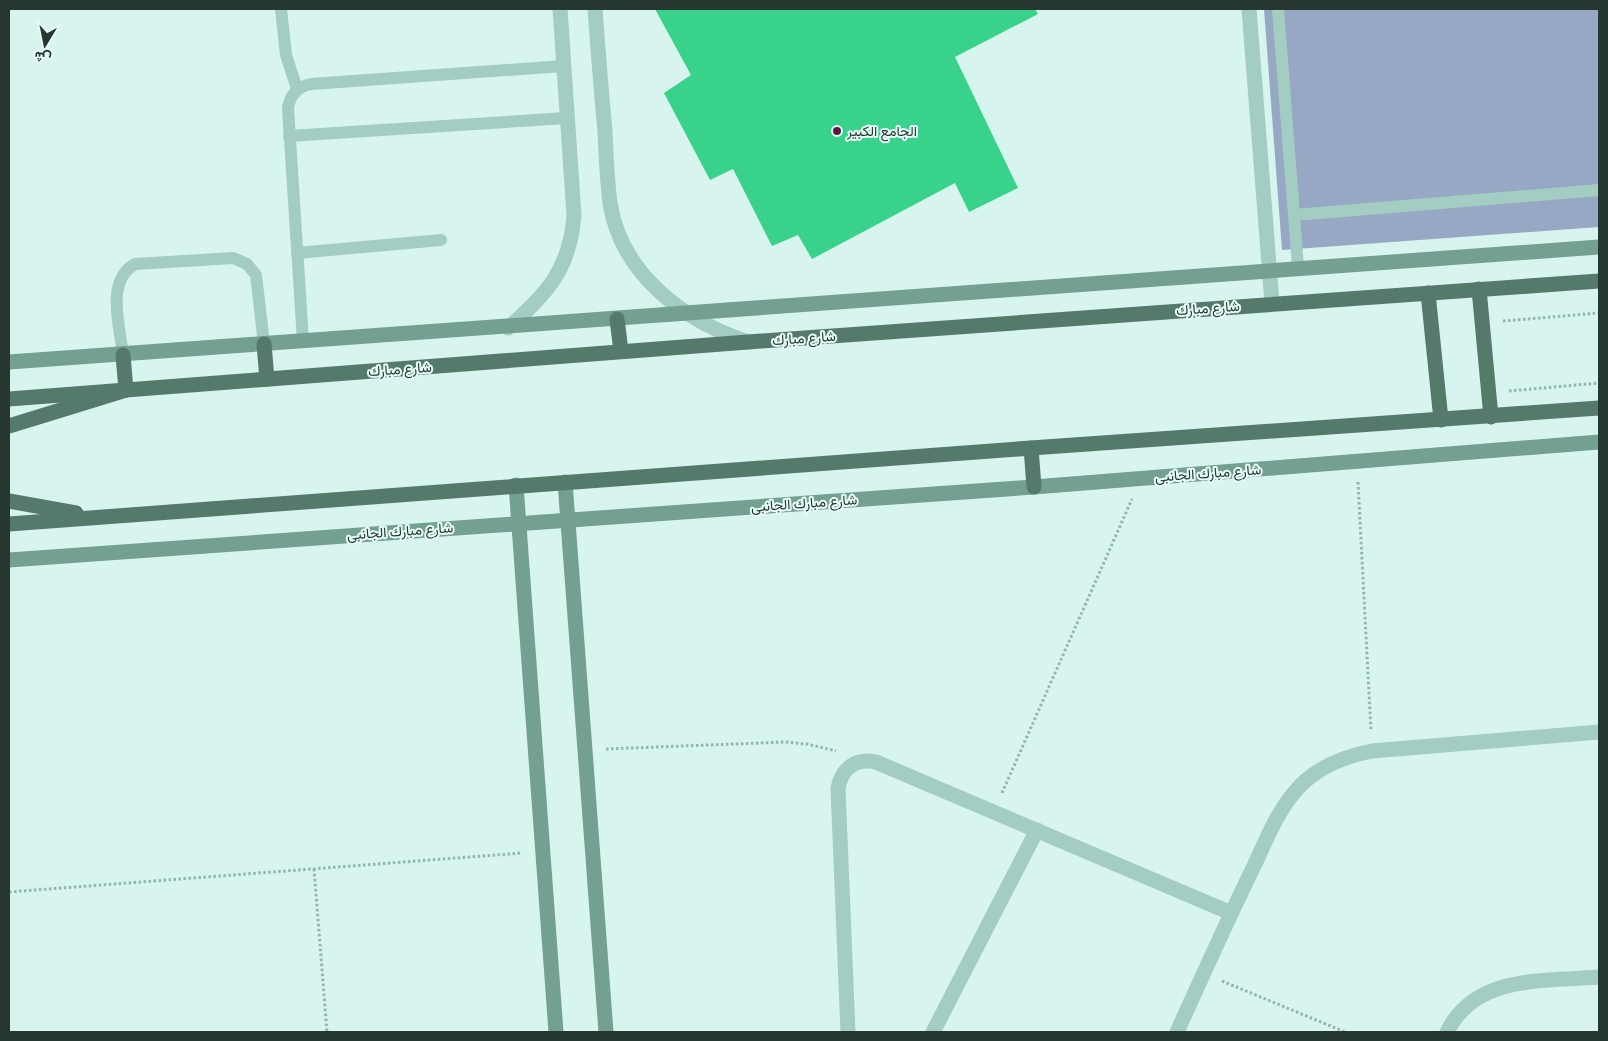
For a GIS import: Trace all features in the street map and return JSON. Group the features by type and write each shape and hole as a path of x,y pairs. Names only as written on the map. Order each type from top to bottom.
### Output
{"main road":[{"path":"9,362 508,328 1270,269 1599,247"},
{"name":"شارع مبارك","path":"9,400 621,351 1599,280"},
{"path":"1479,289 1491,416"},
{"path":"1428,292 1440,420"},
{"path":"617,320 621,351"},
{"path":"264,344 267,379"},
{"path":"9,426 126,390 123,355"},
{"path":"9,524 516,485 1599,408"},
{"name":"شارع مبارك الجانبى","path":"9,560 519,522 1034,487 1599,442"},
{"path":"1031,448 1034,487"},
{"path":"566,482 606,1032"},
{"path":"516,485 556,1032"},
{"path":"9,501 100,517"}],"street":[{"path":"508,328 547,292 564,263 570,247 574,215 560,9"},
{"path":"595,9 610,204 617,226 630,253 652,284 686,314 706,326 748,342"},
{"path":"1249,9 1272,303"},
{"path":"1177,1032 1231,913 1281,810 1301,785 1320,770 1341,759 1372,751 1599,732"},
{"path":"848,1032 838,788 845,771 859,761 876,762 1231,913"},
{"path":"933,1032 1037,830"},
{"path":"1447,1032 1462,1009 1488,991 1518,984 1599,977"}],"lane":[{"path":"282,9 286,56 298,89"},
{"path":"1278,9 1298,267"},
{"path":"303,341 289,136 289,101 298,89 311,84 563,66"},
{"path":"289,136 567,118"},
{"path":"1294,215 1599,190"},
{"path":"297,253 442,240"},
{"path":"123,355 117,287 123,273 135,264 232,258 247,264 256,275 264,344"}],"path":[{"path":"1482,323 1599,313"},
{"path":"1488,393 1599,383"},
{"path":"1357,461 1372,751"},
{"path":"993,812 1142,478"},
{"path":"585,750 785,742 829,749 859,761"},
{"path":"9,892 543,852"},
{"path":"314,869 327,1032"},
{"path":"1203,973 1345,1032"}],"shaded area":[{"path":"1264,9 1599,9 1599,227 1282,250"}],"building":[{"name":"الجامع الكبير","path":"655,9 1035,9 1038,14 955,57 1018,188 969,212 955,183 812,259 798,235 772,246 733,169 710,180 664,93 691,75"}],"place":[{"name":"الجامع الكبير","path":"837,131"}]}
